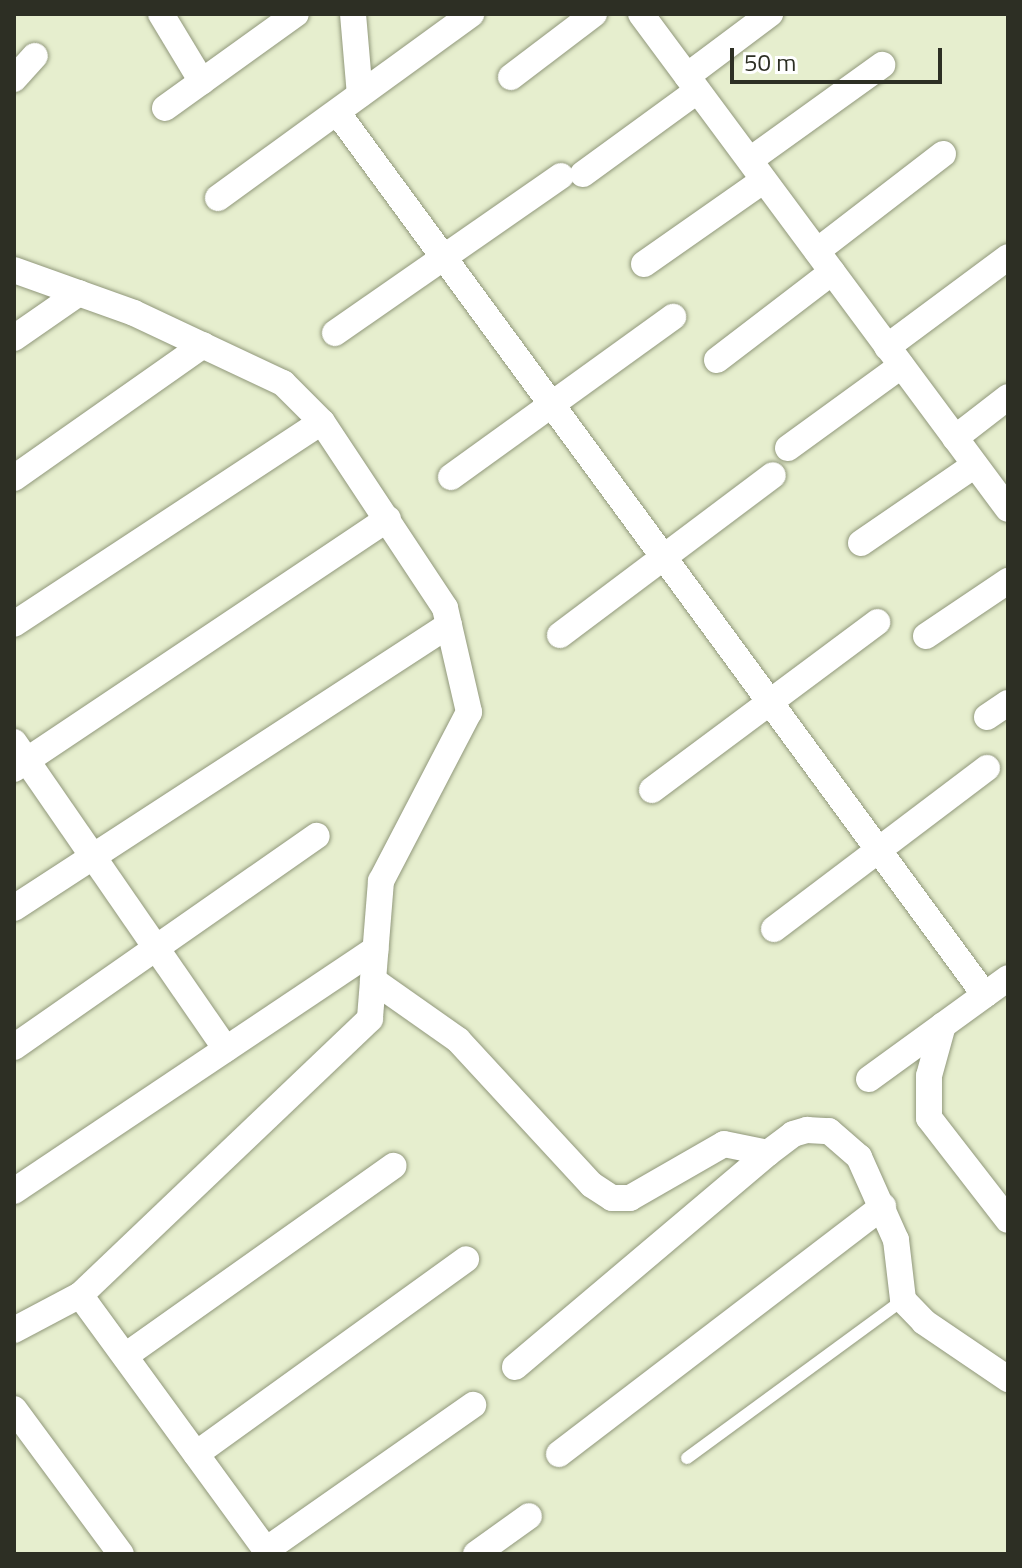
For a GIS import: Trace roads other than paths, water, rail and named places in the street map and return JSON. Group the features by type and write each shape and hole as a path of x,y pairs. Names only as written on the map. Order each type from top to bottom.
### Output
{"street":[{"path":"161,14 202,82"},
{"path":"165,108 296,14"},
{"path":"353,14 360,95"},
{"path":"218,198 471,14"},
{"path":"511,77 594,14"},
{"path":"641,14 1008,509"},
{"path":"335,333 443,257 572,175 692,84 770,14"},
{"path":"14,79 35,56"},
{"path":"644,264 882,65"},
{"path":"337,112 985,995"},
{"path":"717,360 943,154"},
{"path":"788,448 1008,257"},
{"path":"14,270 79,293 203,345 283,383 322,422 445,608 469,712 381,881 370,1019 80,1295 14,1330"},
{"path":"14,338 79,293"},
{"path":"451,477 673,317"},
{"path":"14,478 203,345"},
{"path":"955,438 1008,397"},
{"path":"14,624 322,422"},
{"path":"861,543 975,465"},
{"path":"560,635 773,475"},
{"path":"226,1049 92,855 18,757 388,519"},
{"path":"926,636 1008,581"},
{"path":"652,790 877,622"},
{"path":"14,908 449,625"},
{"path":"774,929 987,768"},
{"path":"14,1047 317,836"},
{"path":"14,1191 376,949"},
{"path":"869,1079 1008,978"},
{"path":"373,980 447,1031 592,1185 612,1198 630,1198 724,1144 768,1153"},
{"path":"943,1025 929,1076 929,1118 1008,1220"},
{"path":"515,1367 793,1134 829,1131 859,1157 883,1206 896,1240 903,1300 924,1322 1008,1379"},
{"path":"125,1356 393,1166"},
{"path":"559,1454 883,1206"},
{"path":"196,1454 466,1259"},
{"path":"80,1295 267,1552 473,1405"},
{"path":"14,1409 121,1554"},
{"path":"476,1554 529,1516"}],"lane":[{"path":"687,1458 903,1300"}]}
